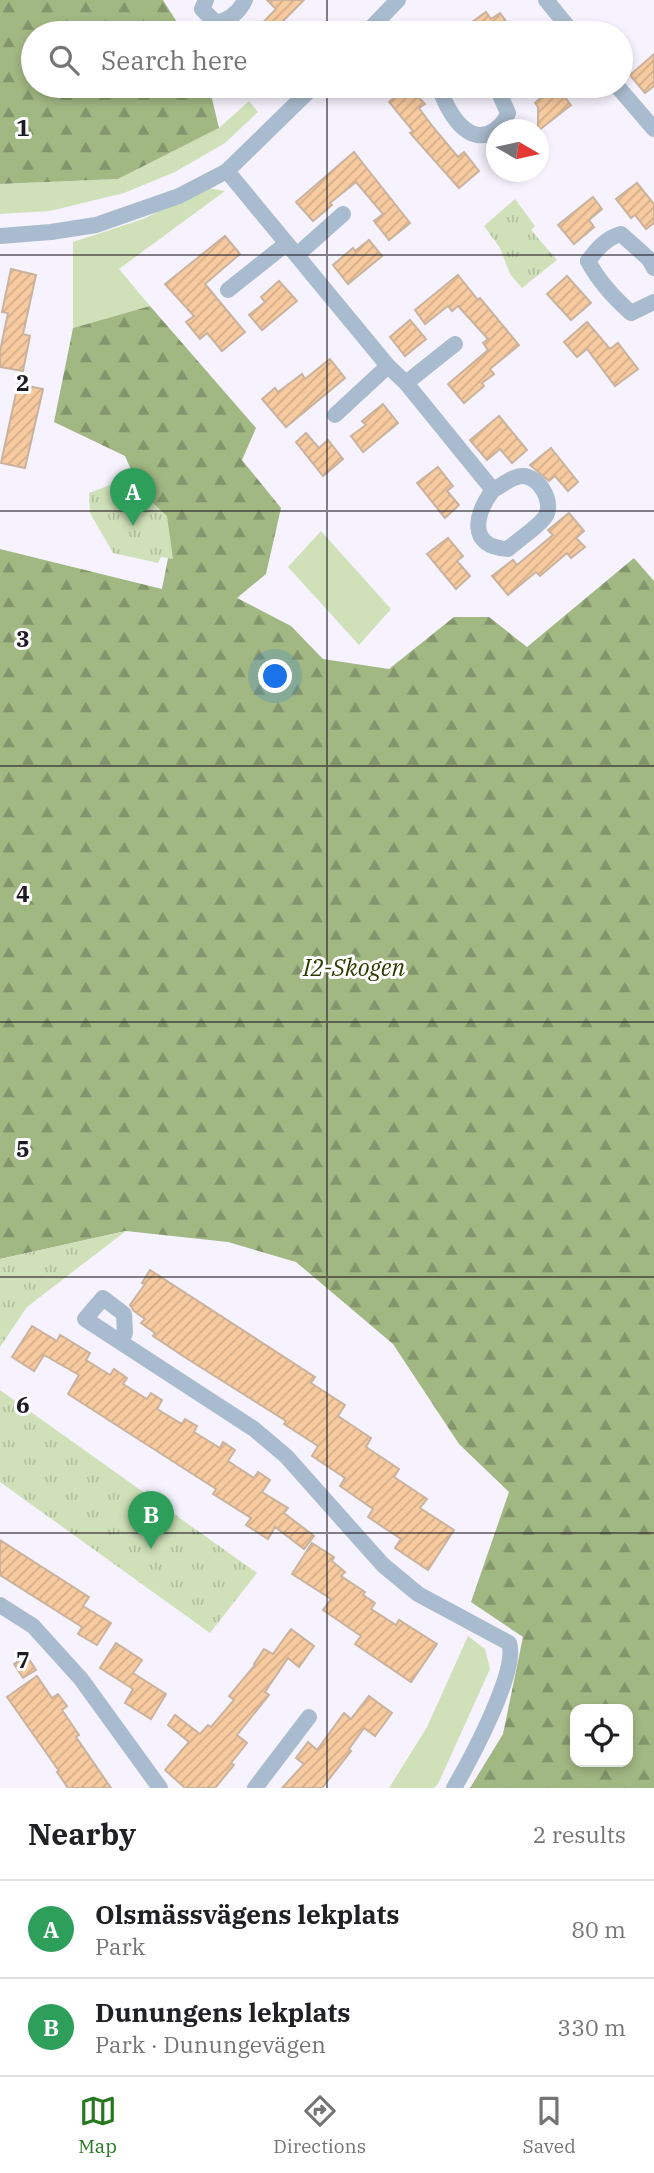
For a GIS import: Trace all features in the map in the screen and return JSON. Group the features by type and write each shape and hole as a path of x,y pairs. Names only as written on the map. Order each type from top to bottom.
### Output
{"street":[{"path":"206,0 202,9 214,21"},
{"path":"224,21 242,7 245,0"},
{"path":"378,21 398,0"},
{"path":"546,0 560,21"},
{"path":"0,236 96,225 179,196 227,171 302,98"},
{"path":"442,98 455,117 476,137 491,133 504,122 508,113 501,98"},
{"path":"629,98 652,122"},
{"path":"227,171 493,490"},
{"path":"228,290 343,214"},
{"path":"652,261 621,234 611,237 588,261 596,277 631,313 654,302"},
{"path":"406,383 455,344"},
{"path":"335,415 388,366"},
{"path":"520,475 530,477 542,487 546,497 546,516 508,549 486,543 477,524 480,511 493,490 520,475"},
{"path":"120,1341 254,1429 286,1456 391,1572 418,1594 509,1643 511,1648 508,1665 494,1709 454,1788"},
{"path":"0,1605 33,1626 81,1679 160,1788"},
{"path":"255,1788 309,1717"}],"green space":[{"path":"0,0 163,0 176,21 21,21 21,98 212,98 219,128 118,179 0,184"},
{"path":"249,101 258,112 225,143 175,172 124,193 50,211 0,214 0,184 118,179 219,128"},
{"path":"208,188 225,191 119,269 150,306 73,328 73,242 143,219"},
{"path":"515,199 535,226 531,230 557,260 522,288 510,274 500,248 484,226"},
{"name":"I2-Skogen","path":"150,306 256,428 242,460 281,508 266,574 237,598 291,626 323,659 389,669 454,617 489,617 527,647 634,558 654,581 654,1788 470,1788 503,1734 523,1637 471,1602 509,1492 459,1444 393,1344 296,1262 228,1242 126,1231 0,1259 0,549 162,589 170,548 150,512 125,456 54,422 73,328"},
{"path":"118,482 136,487 167,516 173,559 161,557 158,563 113,553 90,513 89,493"},
{"path":"321,531 391,609 359,645 288,567"},
{"path":"126,1231 27,1307 0,1347 0,1259"},
{"path":"0,1390 257,1573 210,1633 0,1482"},
{"path":"468,1636 485,1649 490,1669 438,1784 434,1788 389,1788 427,1727"}],"building":[{"path":"267,0 304,0 283,21 264,21 276,9"},
{"path":"486,12 491,19 500,13 506,21 474,21"},
{"path":"654,54 654,86 645,93 633,79 633,72"},
{"path":"394,98 419,98 425,104 419,108 433,127 458,157 464,152 479,171 459,188 410,133 413,131 389,102"},
{"path":"541,98 565,98 571,105 549,122 549,119 538,119 538,107 535,103"},
{"path":"354,152 410,223 389,240 374,221 383,214 356,182 313,221 296,202"},
{"path":"637,183 654,204 654,223 646,229 635,215 631,218 616,199"},
{"path":"593,197 602,209 589,220 594,227 574,244 558,225"},
{"path":"225,236 240,254 205,284 245,332 222,351 207,333 200,339 186,322 194,316 165,284"},
{"path":"369,240 382,256 348,284 333,265 353,248 355,251"},
{"path":"11,269 36,275 23,334 30,336 23,371 0,367 0,351 8,313 2,312"},
{"path":"458,275 519,345 490,369 494,374 464,403 448,384 488,350 483,343 488,339 458,306 452,311 448,306 425,324 415,310"},
{"path":"567,276 591,303 571,320 547,294"},
{"path":"279,281 297,301 262,330 249,315 265,302 261,297"},
{"path":"410,320 426,339 405,356 390,337"},
{"path":"587,322 610,349 618,343 638,369 615,386 587,349 577,357 564,342"},
{"path":"330,359 345,378 286,427 262,399 275,388 278,392 302,374 305,379"},
{"path":"18,384 43,389 25,468 1,463"},
{"path":"383,404 398,423 363,452 351,436 366,425 362,421"},
{"path":"499,416 527,450 512,463 500,449 487,460 470,440"},
{"path":"306,433 319,448 328,440 343,459 323,476 296,442"},
{"path":"551,448 578,482 568,491 555,476 549,481 530,465"},
{"path":"438,467 453,486 447,491 459,505 445,518 417,483"},
{"path":"569,513 584,531 576,538 585,547 571,558 567,553 540,576 536,572 508,595 492,576 513,560 517,565 553,535 548,530"},
{"path":"448,538 463,556 457,561 470,576 456,589 427,554"},
{"path":"150,1270 315,1377 311,1383 345,1405 338,1416 371,1438 366,1447 399,1469 394,1477 427,1499 420,1508 454,1530 428,1570 395,1548 401,1539 368,1517 373,1509 340,1486 345,1478 312,1456 318,1446 284,1424 286,1421 153,1336 155,1333 141,1323 145,1319 130,1305 145,1284 142,1283"},
{"path":"32,1326 57,1341 60,1335 90,1353 86,1360 110,1375 114,1369 127,1378 123,1384 147,1399 151,1393 162,1400 157,1409 182,1424 185,1419 197,1426 194,1432 220,1448 223,1442 235,1450 228,1461 254,1478 258,1472 270,1480 262,1492 288,1508 284,1513 314,1536 304,1549 275,1527 268,1539 246,1525 251,1518 213,1494 216,1489 68,1394 79,1375 44,1355 34,1371 12,1357"},
{"path":"0,1540 89,1597 83,1606 111,1623 97,1645 78,1634 82,1627 0,1575"},
{"path":"312,1543 334,1557 332,1561 345,1572 341,1576 365,1592 363,1595 375,1603 371,1609 396,1625 399,1620 437,1644 411,1682 355,1644 361,1636 323,1610 331,1599 292,1574"},
{"path":"291,1629 314,1646 299,1667 288,1658 265,1692 269,1695 237,1735 247,1743 231,1763 234,1765 215,1788 185,1788 165,1770 189,1742 168,1725 175,1715 200,1734 208,1725 211,1727 234,1700 229,1696 255,1665 264,1649 273,1654"},
{"path":"116,1643 142,1660 133,1673 166,1694 151,1719 125,1703 133,1689 100,1668"},
{"path":"27,1656 36,1670 23,1678 14,1664"},
{"path":"37,1676 52,1698 58,1694 67,1706 62,1710 79,1735 76,1737 111,1788 68,1788 7,1697"},
{"path":"369,1696 392,1713 375,1736 364,1728 349,1749 351,1751 322,1788 282,1788 304,1764 296,1758 308,1742 317,1750 344,1713 351,1719"}],"place":[{"name":"Olsmässvägens lekplats","path":"133,526"},
{"name":"Dunungens lekplats","path":"151,1549"}]}
